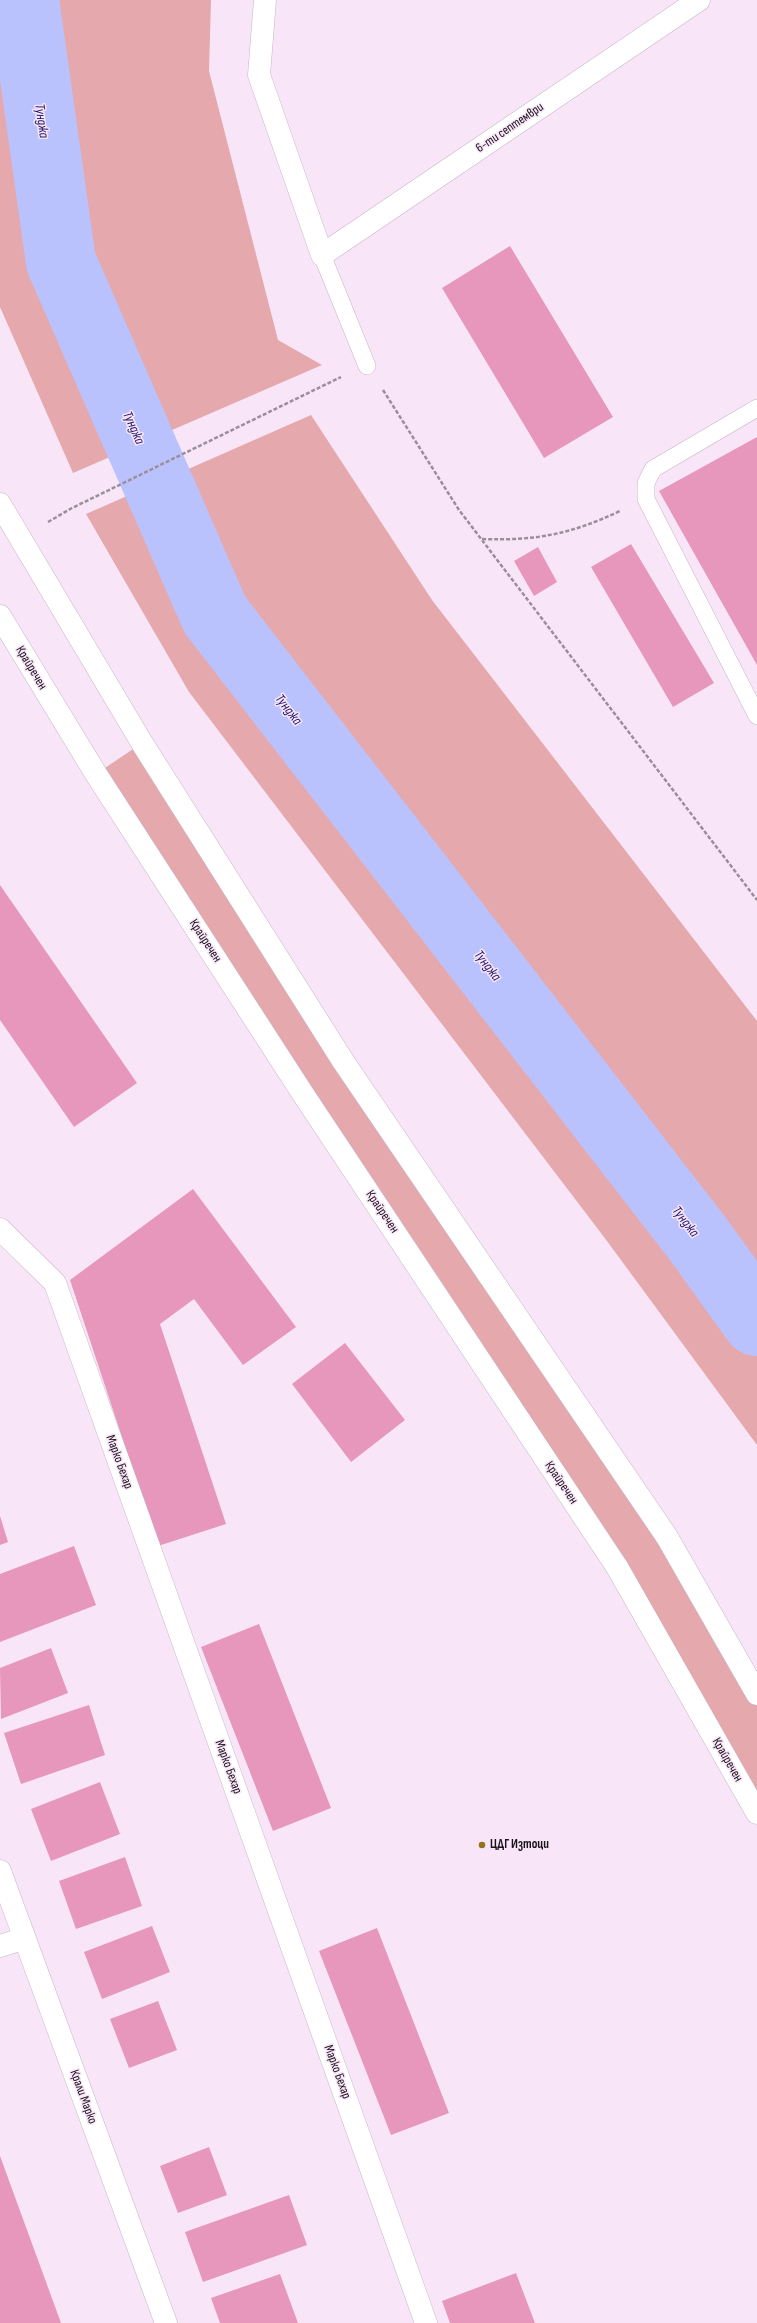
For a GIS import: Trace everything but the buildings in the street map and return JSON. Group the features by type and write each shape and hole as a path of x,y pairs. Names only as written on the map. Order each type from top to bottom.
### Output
{"street":[{"path":"265,0 259,75 322,255"},
{"name":"6-ти септември","path":"322,255 698,0"},
{"path":"0,504 142,743 343,1061 667,1537 757,1694"},
{"name":"Крайречен","path":"0,616 122,814 303,1094 617,1567 757,1813"},
{"name":"Марко Бехар","path":"0,1229 55,1283 426,2323"},
{"name":"Крали Марко","path":"0,1871 166,2323"},
{"path":"0,1946 25,1938"}],"lane":[{"path":"322,255 367,366"},
{"path":"757,408 654,469 646,483 646,499 757,716"}],"path":[{"path":"367,366 459,510 757,900"},
{"path":"72,508 343,377"},
{"path":"481,539 518,540 558,535 601,520 646,499"}],"shaded area":[{"path":"0,0 211,0 209,71 278,340 322,365 73,473 0,307"},
{"path":"311,415 432,600 757,1021 757,1445 604,1237 189,692 86,514"},
{"path":"142,743 757,1694 757,1813 617,1567 96,774"}],"waterway":[{"name":"Тунджа","path":"24,0 61,262 215,615 698,1239 757,1321"}],"place":[{"name":"ЦДГ Изтоци","path":"482,1845"}]}
